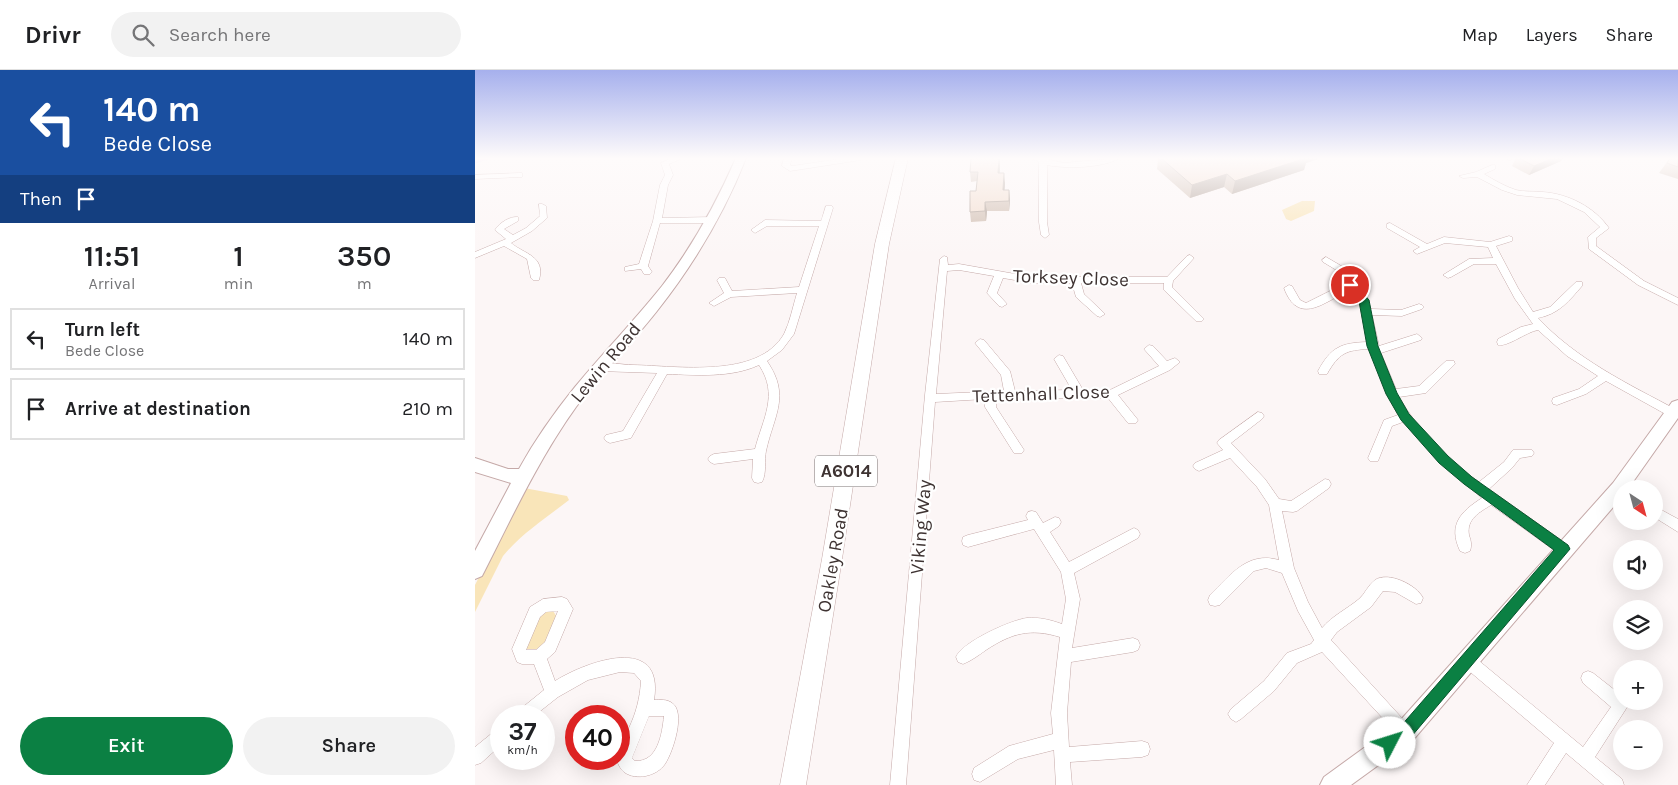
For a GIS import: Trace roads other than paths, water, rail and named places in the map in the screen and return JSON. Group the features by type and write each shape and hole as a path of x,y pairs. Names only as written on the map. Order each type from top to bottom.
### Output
{"main road":[{"name":"Oakley Road","path":"793,785 832,559 882,244 894,191"}],"street":[{"path":"628,269 645,269 662,191"},
{"name":"Lewin Road","path":"477,565 524,476 561,416 599,367 661,296 695,249 713,220 727,191"},
{"path":"1041,191 1045,235"},
{"path":"1513,191 1527,195 1543,194 1563,198 1600,218 1605,228 1592,237 1592,247 1641,283 1678,302"},
{"path":"475,255 509,241 539,222 544,216 542,206"},
{"path":"599,367 643,371 718,371 739,368 761,360 779,347 789,334 829,208"},
{"path":"755,230 764,218 824,224"},
{"path":"515,219 499,230 515,250 531,256 535,263 537,278"},
{"path":"657,221 713,220"},
{"path":"1390,226 1421,249 1444,240 1491,245 1509,239"},
{"path":"1491,245 1498,261 1540,326 1570,351 1605,376 1675,410 1626,480"},
{"path":"1190,258 1169,280 1167,288 1199,319"},
{"path":"1289,288 1294,301 1298,305 1307,306 1350,285 1354,280 1351,276 1326,260"},
{"path":"1448,275 1472,261 1498,261"},
{"name":"Torksey Close","path":"943,264 1031,280 1169,280"},
{"name":"Viking Way","path":"898,785 943,264"},
{"path":"1000,274 991,293 1002,304"},
{"path":"1076,279 1079,295 1100,314"},
{"path":"722,280 729,294"},
{"path":"1532,315 1549,313 1579,284"},
{"path":"1350,285 1364,300 1374,348 1392,394 1405,417 1443,460 1479,490 1563,549"},
{"path":"714,303 729,294 803,290"},
{"path":"1367,312 1402,314 1419,307"},
{"path":"1502,342 1525,328 1540,326"},
{"path":"1323,371 1331,356 1346,347 1374,348 1417,338"},
{"path":"980,343 1006,374 1010,394"},
{"name":"Tettenhall Close","path":"930,398 991,394 1111,394 1171,365 1149,349"},
{"path":"1059,359 1080,394"},
{"path":"758,478 759,453 776,397 774,379 761,360"},
{"path":"1392,394 1422,390 1450,364"},
{"path":"610,438 631,439 664,370"},
{"path":"1557,401 1597,385 1605,376"},
{"path":"991,394 990,407 1018,450"},
{"path":"1111,394 1132,420"},
{"path":"1199,466 1227,448 1258,416"},
{"path":"1374,458 1388,423 1405,417"},
{"path":"1227,448 1261,483 1275,504 1287,568 1303,606 1321,640 1405,732"},
{"path":"714,459 759,453"},
{"path":"1479,490 1508,465 1517,453 1528,453"},
{"path":"475,465 508,476 524,476"},
{"path":"1275,504 1293,507 1325,484"},
{"path":"1332,785 1405,732 1563,549 1613,496"},
{"path":"1465,547 1465,538 1461,528 1465,518 1491,498"},
{"path":"1663,516 1678,526"},
{"path":"967,541 1037,523 1055,522"},
{"path":"1037,523 1067,570 1073,599 1064,656 1059,713 1064,785"},
{"path":"1067,570 1135,534"},
{"path":"1215,600 1250,566 1266,562 1287,568"},
{"path":"1236,714 1269,686 1292,658 1316,650 1321,640 1366,602 1379,585 1391,583 1417,598"},
{"path":"963,657 990,638 1022,626 1038,624 1068,632"},
{"path":"1064,656 1133,645"},
{"path":"539,657 552,692"},
{"path":"1467,660 1616,785"},
{"path":"536,705 552,692 581,674 601,667 629,664 645,672 648,681 643,708"},
{"path":"1589,678 1613,696"},
{"path":"1585,758 1618,710"},
{"path":"1535,785 1565,741"},
{"path":"475,757 490,744"},
{"path":"981,774 1015,752 1061,747 1142,749"}]}
